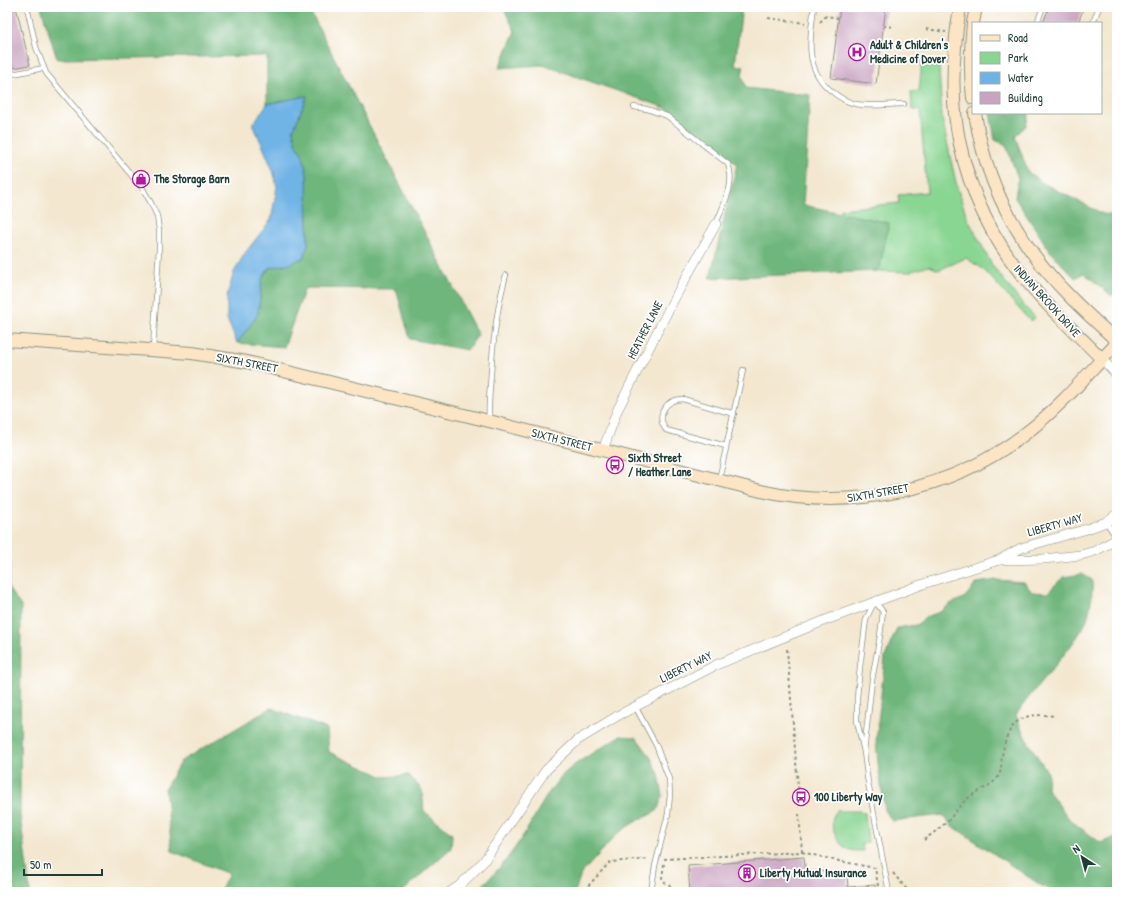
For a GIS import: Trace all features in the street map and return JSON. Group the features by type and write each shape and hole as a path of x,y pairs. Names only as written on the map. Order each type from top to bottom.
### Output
{"main road":[{"name":"INDIAN BROOK DRIVE","path":"960,7 955,62 956,121 964,158 975,194 992,230 1027,282 1102,359"},
{"path":"973,22 976,7"},
{"path":"972,39 970,70 972,89"},
{"name":"INDIAN BROOK DRIVE","path":"975,114 977,128 988,165 1001,200 1019,234 1053,278 1117,342"},
{"name":"SIXTH STREET","path":"7,340 192,353 247,362 489,421 783,496 836,500 895,492 938,480 986,459 1016,440 1048,414 1117,342"}],"street":[{"name":"HEATHER LANE","path":"603,450 617,411 673,301 716,224"},
{"path":"1102,359 1117,375"},
{"name":"LIBERTY WAY","path":"450,892 459,886 484,861 546,770 578,740 603,724 635,706 739,655 875,601 926,583 1000,560 1021,548 1106,522 1117,514"},
{"name":"LIBERTY WAY","path":"1000,560 1043,559 1081,555 1095,551 1117,539"}],"lane":[{"path":"27,7 36,47 44,68 54,84 143,189 157,216 159,249 153,350"},
{"path":"814,7 810,37 810,50 812,63 816,74 824,85 844,100 856,104 873,106 904,104"},
{"path":"1037,22 1043,7"},
{"path":"1093,22 1099,7"},
{"path":"7,76 44,68"},
{"path":"634,107 653,110 667,116 728,164 731,173 731,181 716,224"},
{"path":"489,421 492,356 500,296 506,275"},
{"path":"718,480 743,370"},
{"path":"726,446 666,430 662,425 662,416 665,407 676,399 683,399 734,414"},
{"path":"1106,522 1117,539"},
{"path":"864,752 872,680 883,612 875,601 866,619 857,698 857,721 889,892"},
{"path":"635,706 656,745 669,779 670,796 668,814 656,859 651,892"}],"path":[{"path":"883,26 894,27"},
{"path":"926,29 946,32"},
{"path":"787,649 799,799"},
{"path":"924,840 947,821 966,800 989,786 998,777 1001,769 1006,740 1012,726 1018,720 1026,716 1039,714 1056,716"},
{"path":"800,814 802,852"},
{"path":"587,892 589,885 610,862 802,852 874,868 879,892"},
{"path":"665,859 662,878 666,884 671,886"},
{"path":"892,871 909,892"}],"green space":[{"path":"41,7 308,7 478,335 467,350 410,339 396,289 305,288 284,347 237,343 258,314 262,279 269,268 288,264 303,258 308,244 307,175 303,156 296,144 293,131 307,96 267,104 267,56 57,59"},
{"path":"503,7 742,7 735,65 744,66 742,75 746,88 810,95 803,205 889,223 879,271 710,278 737,164 666,108 543,65 499,68 515,31"},
{"path":"922,61 939,67 942,119 957,187 967,217 992,265 1023,305 1035,317 1031,322 985,271 966,258 939,270 929,266 908,272 879,271 889,223 841,213 841,209 899,203 898,195 927,192 920,110 912,110 911,92 919,91"},
{"path":"990,114 1029,114 1026,126 1015,136 1028,172 1043,183 1103,214 1117,215 1117,291 1112,296 1084,273 1075,278 1052,254 1015,198 1018,178 1006,145 995,140"},
{"path":"7,524 10,563 8,588 21,606 20,815 30,892 7,892"},
{"path":"1082,574 1092,580 1088,618 1083,628 1067,650 1016,715 1025,737 1048,773 1047,789 1070,820 1101,843 1117,836 1117,892 1054,892 1042,886 951,825 943,815 892,821 885,810 879,772 876,742 885,657 897,628 916,625 928,616 940,612 952,603 964,598 977,583 996,580 1024,582 1032,592 1047,593 1063,577"},
{"path":"271,708 327,729 329,752 384,777 409,775 422,790 424,811 452,834 451,848 402,892 219,892 229,874 172,851 165,788 181,761"},
{"path":"620,736 636,737 650,756 659,774 663,796 657,811 633,823 617,834 581,874 575,892 475,892 497,871 509,856 521,839 550,790 562,776 580,761"},
{"path":"837,811 860,811 865,813 868,842 862,844 863,851 853,851 847,849 839,842 832,826 832,820"}],"water":[{"path":"307,96 293,131 296,144 303,156 307,175 308,244 303,258 288,264 269,268 262,279 258,314 237,343 227,319 227,296 234,272 245,253 271,220 277,187 273,170 253,124 267,104"}],"building":[{"path":"7,7 16,7 30,65 7,69"},
{"name":"Adult & Children's Medicine of Dover","path":"840,7 886,7 876,84 831,78"},
{"path":"1049,7 1084,7 1078,22 1043,22"},
{"name":"Liberty Mutual Insurance","path":"804,857 806,875 810,871 842,872 841,876 847,876 848,887 875,885 876,892 690,892 688,866"}],"place":[{"name":"Adult & Children's Medicine of Dover","path":"857,52"},
{"name":"The Storage Barn","path":"141,179"},
{"name":"Sixth Street / Heather Lane","path":"615,465"},
{"name":"100 Liberty Way","path":"801,797"},
{"name":"Liberty Mutual Insurance","path":"747,873"}]}
